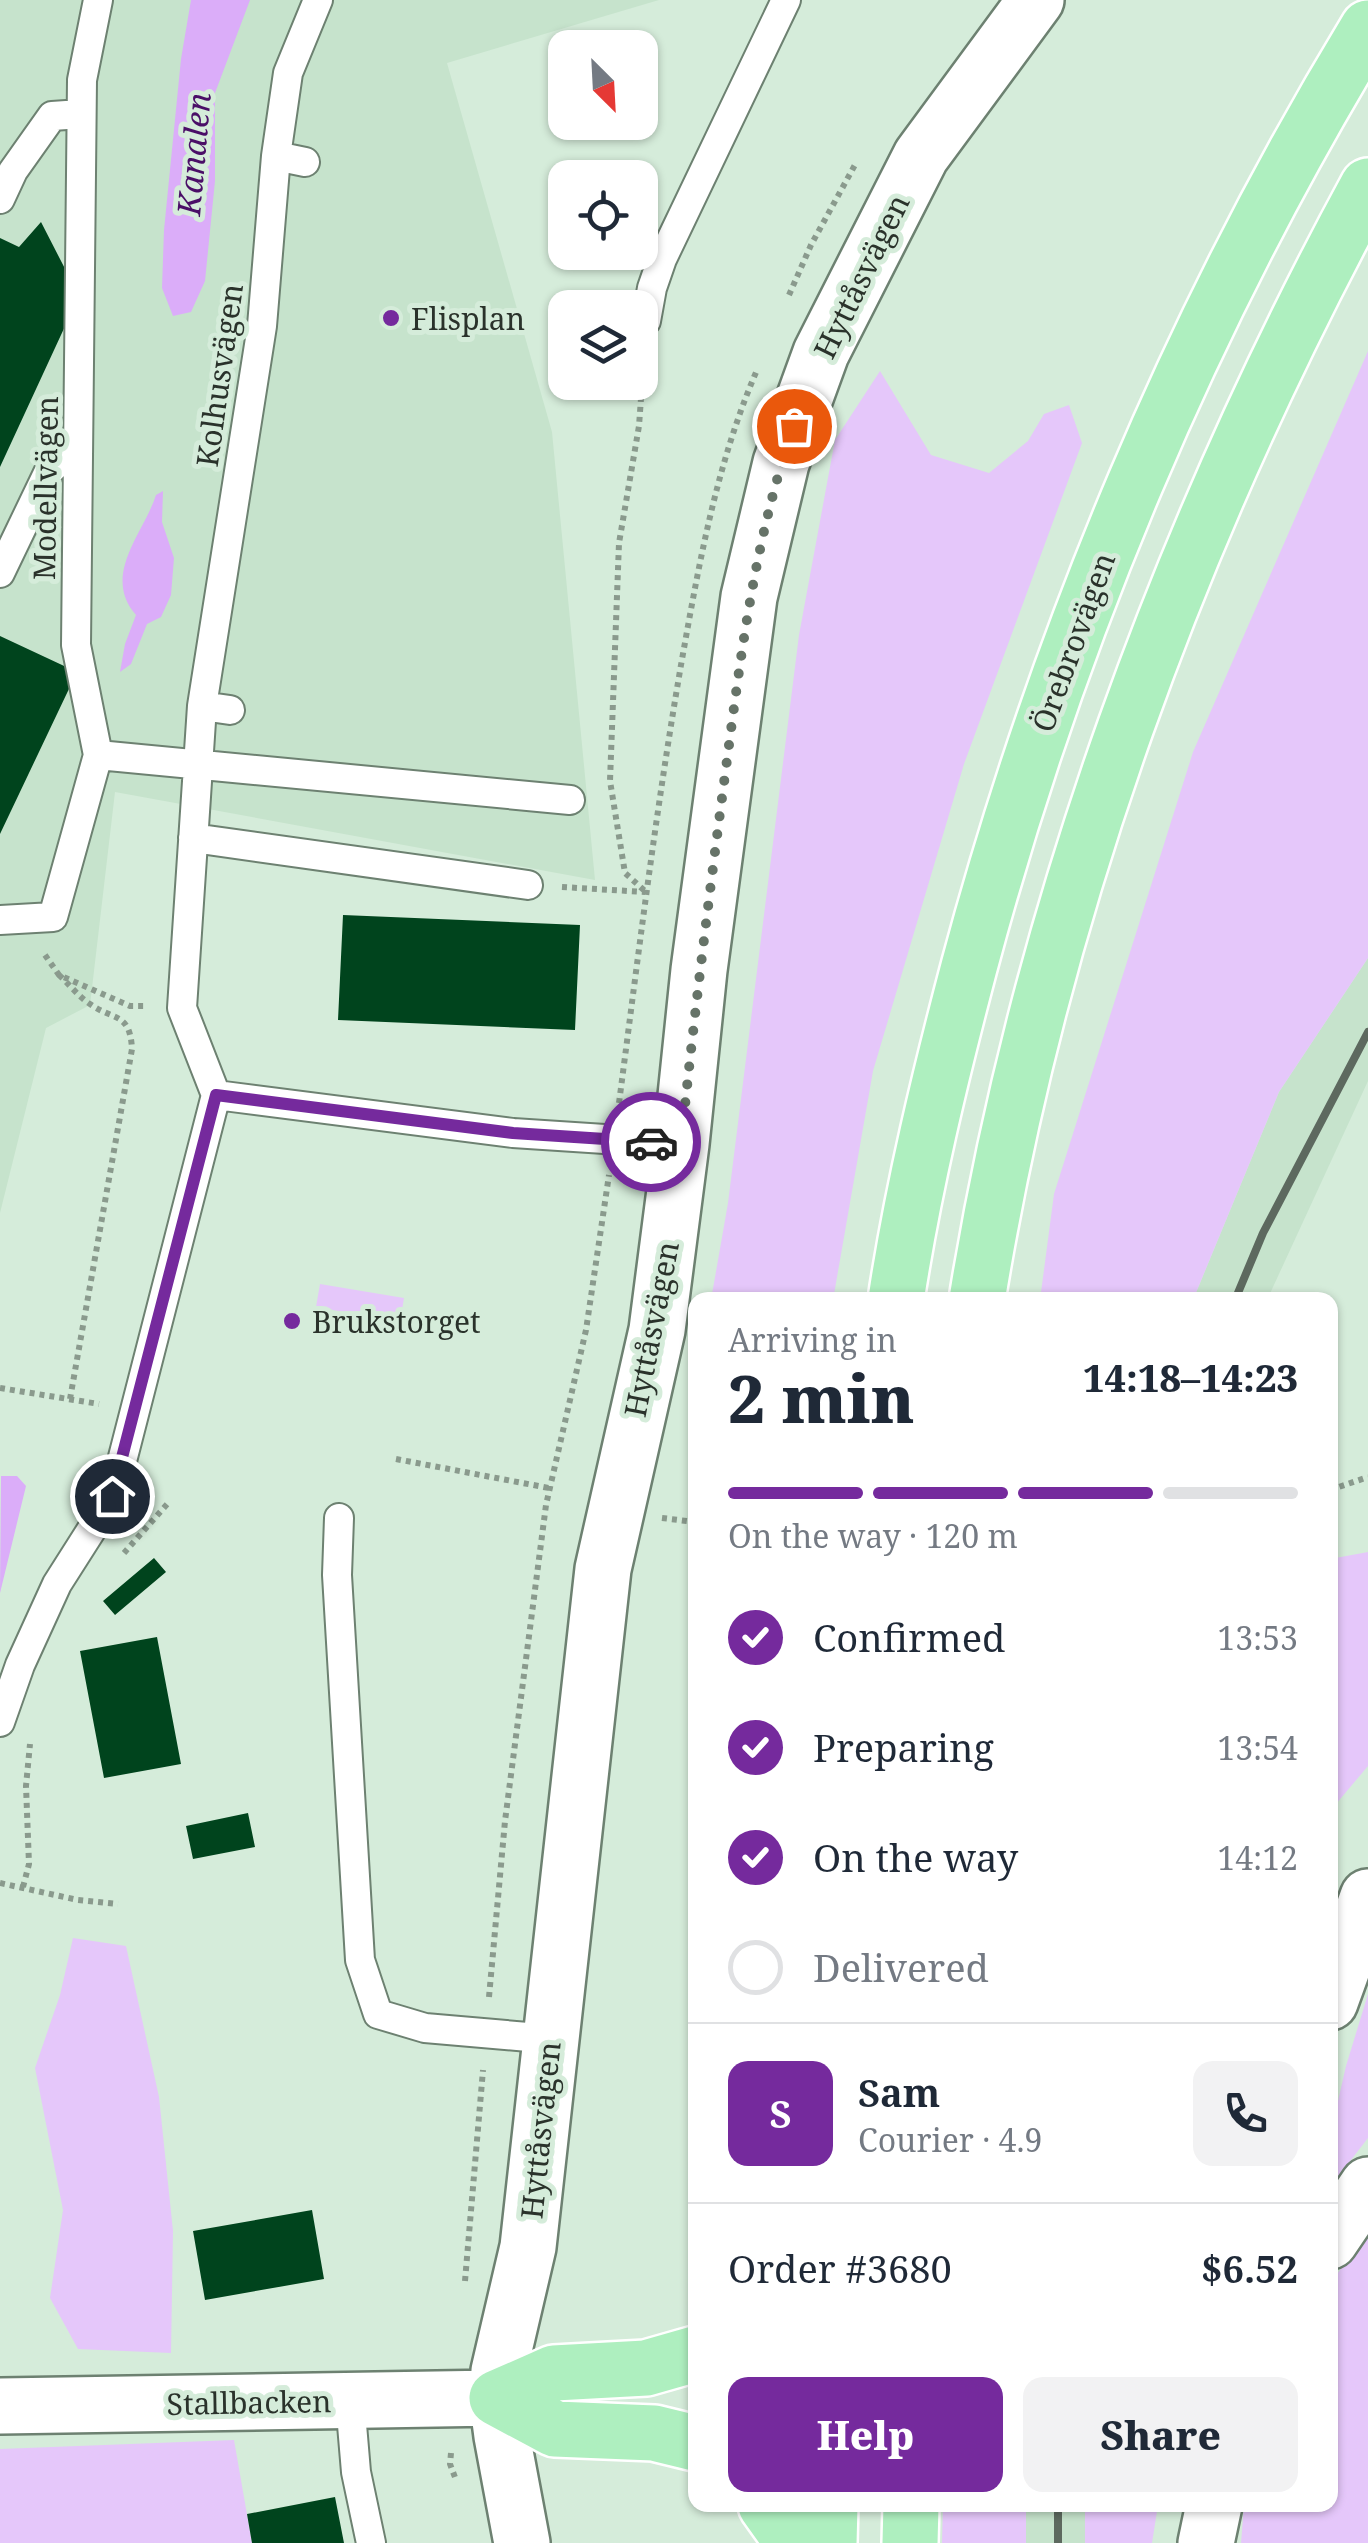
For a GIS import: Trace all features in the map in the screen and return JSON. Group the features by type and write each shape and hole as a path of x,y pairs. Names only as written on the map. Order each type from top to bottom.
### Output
{"highway":[{"name":"Örebrovägen","path":"897,1292 921,1163 994,874 1040,728 1098,572 1156,434 1222,295 1292,159 1368,28"},
{"path":"978,1292 991,1215 1050,967 1088,839 1136,700 1242,436 1368,186"},
{"path":"497,2398 554,2372 646,2368 688,2356"},
{"path":"497,2398 555,2428 654,2434 688,2441"},
{"path":"771,2512 794,2543"},
{"path":"829,2543 830,2512"},
{"path":"910,2543 911,2512"}],"street":[{"name":"Hyttåsvägen","path":"522,2543 497,2398 499,2371 528,2247 603,1569 657,1330 699,970 749,597 781,463 821,353 921,156 1036,0"},
{"path":"1338,1980 1368,1897"},
{"path":"1338,2229 1368,2185"},
{"name":"Stallbacken","path":"0,2406 497,2398"},
{"path":"1206,2543 1213,2512"}],"lane":[{"name":"Modellvägen","path":"52,917 98,756 76,646 82,80 98,0"},
{"name":"Kolhusvägen","path":"182,1008 202,706 262,326 276,156 288,73 318,0"},
{"path":"652,290 662,258 786,0"},
{"path":"0,200 13,172 52,116 81,114"},
{"path":"276,156 306,162"},
{"path":"0,573 49,471 78,442"},
{"path":"202,706 230,710"},
{"path":"98,756 570,800"},
{"path":"193,838 528,885"},
{"path":"0,920 52,917"},
{"path":"0,1722 56,1584 112,1496 216,1095 182,1008"},
{"path":"216,1095 513,1133 681,1144"},
{"path":"339,1518 338,1575 360,1960 378,2014 425,2028 550,2038"},
{"path":"350,2401 356,2472 371,2543"}],"path":[{"path":"528,885 646,892 625,873 610,780 619,544 641,400"},
{"path":"52,917 45,954 59,975 90,1004 121,1018 129,1028 132,1049 70,1399"},
{"path":"59,975 130,1006 182,1008"},
{"path":"0,1388 134,1411"},
{"path":"396,1459 549,1488"},
{"path":"1338,1487 1368,1477"},
{"path":"122,1555 170,1502"},
{"path":"24,1887 29,1864 26,1786 31,1739"},
{"path":"0,1883 78,1900 118,1904"}],"shaded area":[{"path":"0,0 659,0 447,63 552,432 595,880 115,792 90,1005 46,1028 0,1213"},
{"path":"1368,351 1368,958 1279,1092 1196,1292 1041,1292 1054,1194 1193,752"},
{"path":"880,371 931,455 989,473 1028,441 1044,414 1069,405 1082,443 964,764 873,1071 834,1292 712,1292 728,1203 799,635 835,440"},
{"path":"1368,958 1368,1081 1271,1292 1196,1292 1279,1092"},
{"path":"320,1284 404,1298 400,1322 316,1307"},
{"path":"1368,1552 1368,1766 1338,1802 1338,1558"},
{"path":"73,1938 126,1946 159,2097 173,2231 171,2353 78,2349 50,2298 63,2210 35,2068 60,1995"},
{"path":"1368,1994 1368,2138 1338,2177 1338,2101"},
{"path":"1368,2231 1368,2543 1241,2543 1243,2512 1338,2512 1338,2273"},
{"path":"234,2440 252,2543 0,2543 0,2449"},
{"path":"943,2512 1026,2512 1026,2543 942,2543"},
{"path":"1026,2512 1085,2512 1085,2543 1026,2543"},
{"path":"1085,2512 1157,2512 1152,2543 1085,2543"}],"water":[{"name":"Kanalen","path":"191,0 250,0 215,93 215,181 205,281 191,312 173,316 162,288 164,230 181,59"},
{"path":"163,491 162,522 174,558 171,595 161,617 147,624 131,664 120,672 136,615 126,600 124,569 156,495"},
{"path":"1,1476 17,1476 26,1486 0,1593"}],"building":[{"path":"41,222 79,296 0,467 0,238 19,247"},
{"path":"0,636 77,672 0,834"},
{"path":"343,915 580,925 575,1030 338,1020"},
{"path":"154,1558 166,1572 115,1615 103,1601"},
{"path":"157,1637 181,1764 104,1778 80,1651"},
{"path":"248,1813 255,1847 193,1859 186,1826"},
{"path":"312,2210 324,2279 205,2300 193,2231"},
{"path":"335,2497 344,2543 252,2543 247,2514"}],"railway":[{"path":"1238,1292 1263,1233 1368,1032"},
{"path":"1058,2512 1058,2543"}],"way so far":[{"path":"651,1142 681,1144 699,970 749,597 781,463 794,426"}],"place":[{"name":"Flisplan","path":"391,318"},
{"name":"Brukstorget","path":"292,1321"}],"route":[{"path":"112,1496 216,1095 513,1133 651,1142"}]}
